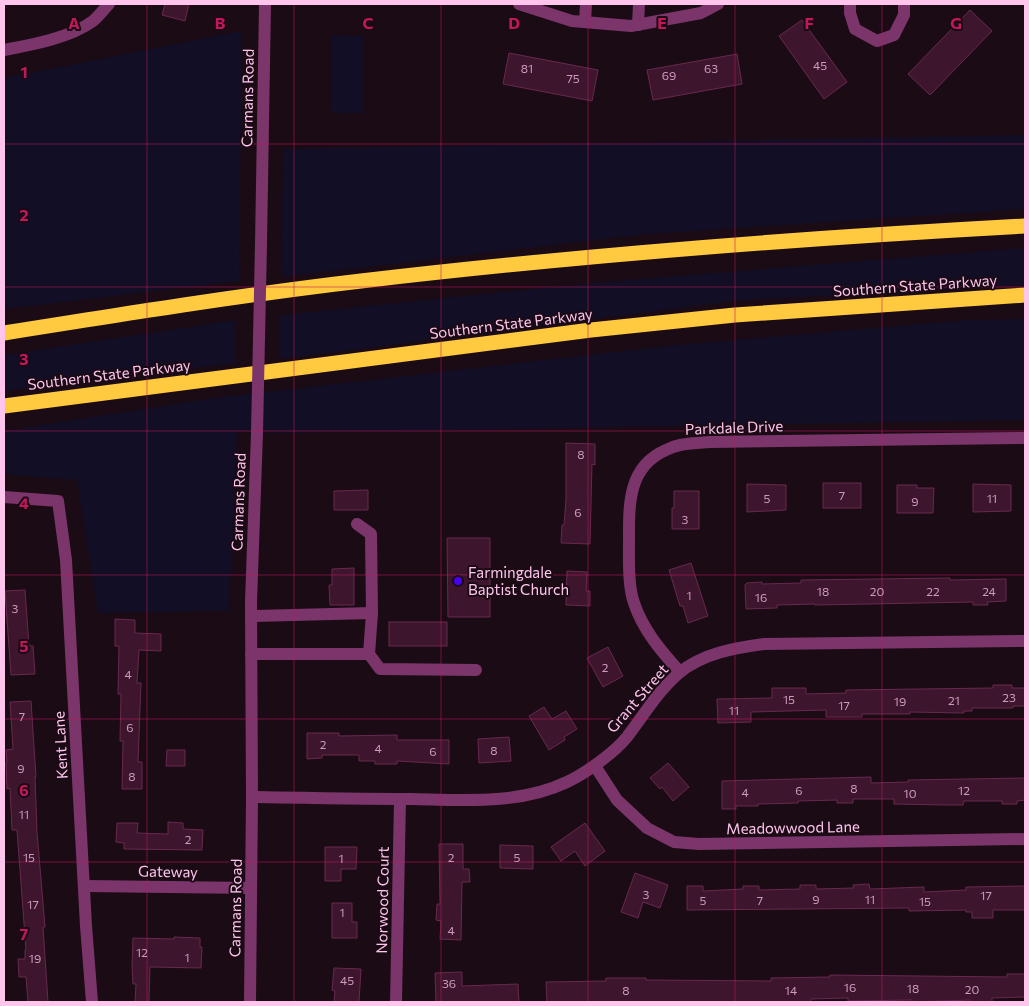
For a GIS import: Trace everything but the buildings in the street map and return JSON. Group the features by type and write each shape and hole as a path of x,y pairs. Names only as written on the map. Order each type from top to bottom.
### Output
{"highway":[{"path":"4,333 115,315 304,289 493,266 694,247 1025,226"},
{"name":"Southern State Parkway","path":"4,406 591,330 735,315 1025,295"}],"street":[{"name":"Carmans Road","path":"250,1002 251,616 257,434 265,4"},
{"path":"519,4 572,21 632,26 701,13 718,4"},
{"path":"585,22 586,4"},
{"path":"638,25 639,4"},
{"path":"850,4 850,13 855,29 877,41 894,35 904,15 904,4"},
{"path":"4,50 29,45 72,32 93,21 108,5"},
{"name":"Parkdale Drive","path":"680,672 645,629 633,601 629,566 629,514 633,487 641,470 655,455 678,445 710,442 1025,438"},
{"name":"Kent Lane","path":"4,497 58,501 66,560 92,1002"},
{"path":"357,524 371,534 372,614 369,654 380,669 476,670"},
{"path":"251,616 372,614"},
{"name":"Grant Street","path":"252,797 477,800 530,795 567,782 595,766 626,739 651,702 680,672 705,658 732,648 764,644 1025,641"},
{"path":"251,654 369,654"},
{"name":"Meadowwood Lane","path":"595,766 617,800 647,828 674,842 700,844 1025,839"},
{"name":"Norwood Court","path":"396,1002 400,799"},
{"name":"Gateway","path":"85,886 251,888"}],"shaded area":[{"path":"242,31 239,281 4,309 4,78"},
{"path":"332,35 364,36 364,113 331,113"},
{"path":"1025,135 1025,209 647,234 281,277 283,149"},
{"path":"1025,248 1025,285 741,300 279,359 280,315 614,281"},
{"path":"1025,319 1025,420 278,433 237,432 229,611 98,613 77,480 4,474 4,431 214,398 677,345 969,320"},
{"path":"236,320 236,363 4,391 4,355"}],"place":[{"name":"Farmingdale Baptist Church","path":"458,581"}]}
